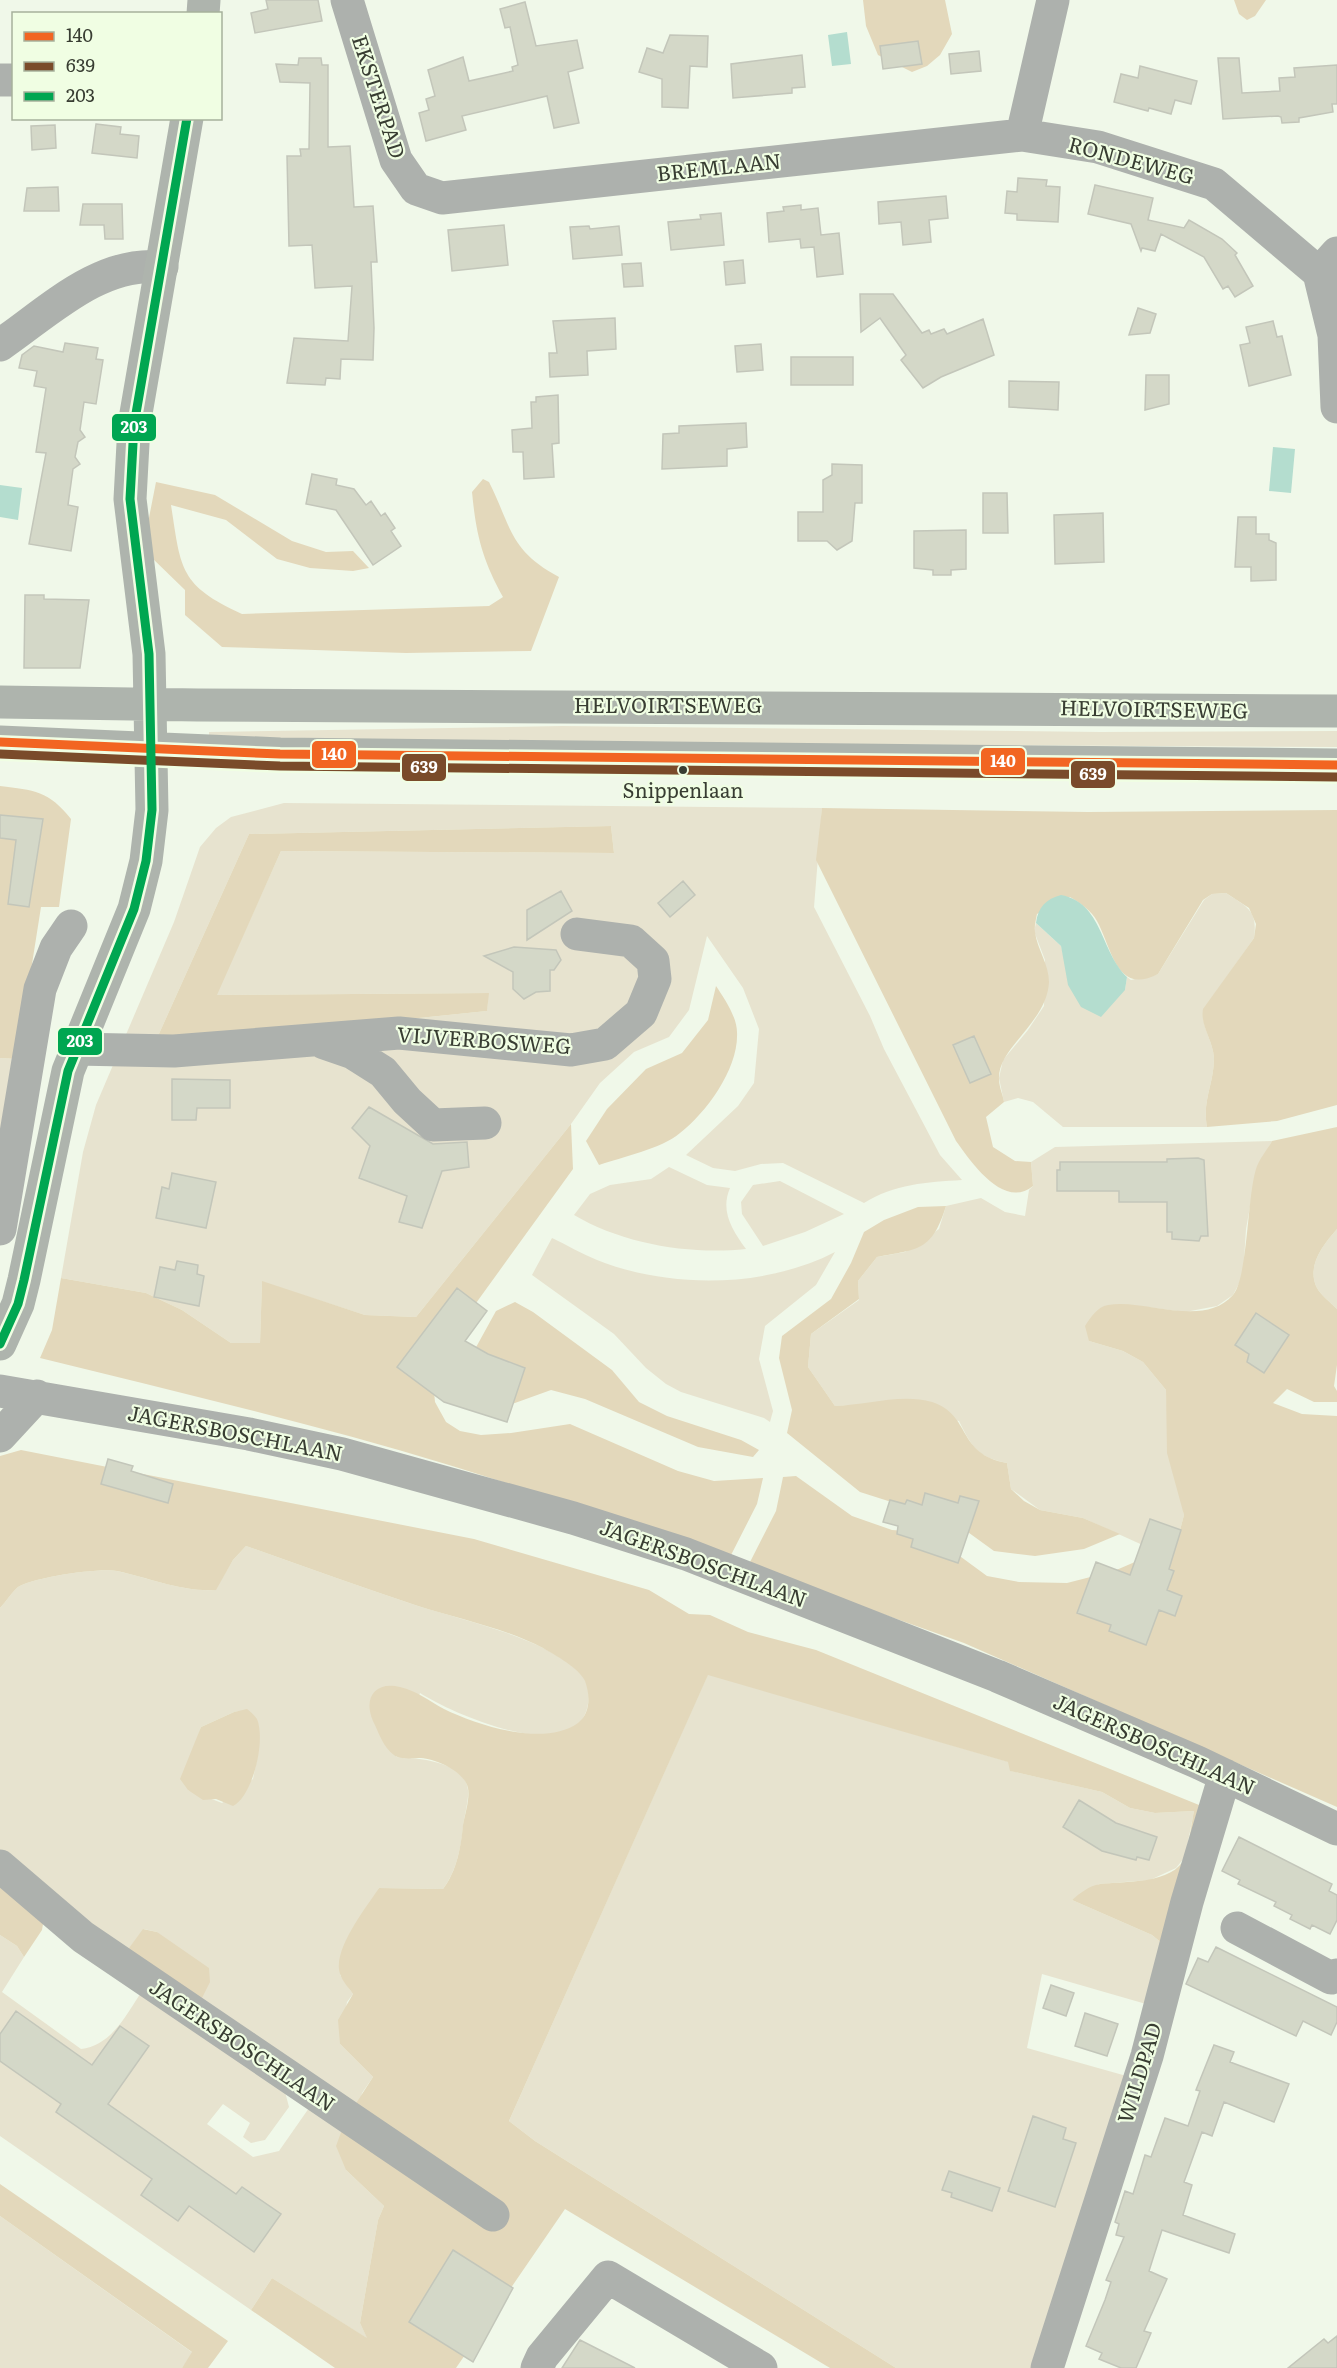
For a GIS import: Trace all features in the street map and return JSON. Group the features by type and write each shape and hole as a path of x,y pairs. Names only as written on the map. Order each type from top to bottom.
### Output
{"main road":[{"path":"0,1344 22,1288 54,1130 75,1049 134,909 146,861 152,810 148,704 149,654 130,500 130,464 134,425 188,120"},
{"name":"HELVOIRTSEWEG","path":"0,702 1337,711"},
{"path":"0,742 280,754 1337,765"}],"street":[{"name":"EKSTERPAD","path":"347,0 396,160 417,189"},
{"path":"1022,135 1053,0"},
{"name":"BREMLAAN","path":"417,189 442,198 1022,135"},
{"name":"RONDEWEG","path":"1022,135 1098,147 1214,184 1328,263"},
{"path":"1328,263 1337,407"},
{"path":"0,345 95,280 121,270 162,267"},
{"path":"0,1229 40,989 64,928"},
{"name":"VIJVERBOSWEG","path":"75,1049 174,1051 319,1042 399,1033 572,1050 605,1044 641,1013 656,979 653,961 631,941 577,934"},
{"name":"VIJVERBOSWEG","path":"319,1042 353,1053 383,1072 407,1101 433,1125 485,1123"},
{"path":"18,1124 54,1130"},
{"name":"JAGERSBOSCHLAAN","path":"0,1391 249,1434 342,1454 573,1518 686,1554 997,1676 1224,1775 1337,1829"},
{"path":"0,1436 37,1396"},
{"name":"WILDPAD","path":"1047,2368 1147,2056 1190,1891 1224,1775"},
{"name":"JAGERSBOSCHLAAN","path":"0,1866 83,1937 493,2215"},
{"path":"1237,1928 1331,1978 1337,1976"},
{"path":"537,2368 542,2357 608,2277 761,2368"}],"shaded area":[{"path":"863,0 945,0 952,34 940,55 927,66 912,72 878,55 866,26"},
{"path":"1234,0 1266,0 1255,16 1247,20 1239,14"},
{"path":"483,479 489,482 508,525 521,547 530,557 559,577 531,651 406,653 222,647 185,615 185,590 150,556 147,528 156,482 215,495 292,541 326,552 353,551 369,568 353,571 310,568 277,559 226,520 171,505 181,560 194,584 221,604 242,614 489,606 503,597 485,558 476,521 472,492"},
{"path":"562,726 1100,732 1337,731 1337,747 209,741 209,732"},
{"path":"0,786 32,791 48,797 71,819 59,907 41,907 17,1059 0,1058"},
{"path":"284,803 822,808 814,907 870,1016 884,1049 940,1155 962,1180 924,1183 899,1188 864,1203 783,1163 761,1164 735,1171 713,1168 686,1155 738,1106 754,1083 759,1029 743,988 707,936 689,1010 669,1037 634,1052 600,1083 571,1124 416,1317 365,1315 262,1282 260,1343 231,1343 182,1310 146,1293 61,1278 83,1152 96,1105 174,922 200,847 216,828 231,817","holes":["611,826 614,853 281,851 216,995 488,993 487,1011 273,1033 158,1036 249,834"]},
{"path":"822,808 1088,812 1337,810 1337,1105 1277,1121 1207,1127 1206,1108 1214,1058 1203,1021 1203,1009 1254,938 1256,924 1249,908 1226,893 1212,894 1203,900 1158,974 1144,979 1133,979 1117,966 1095,917 1070,897 1037,914 1036,938 1049,982 1046,997 1032,1023 1013,1045 1000,1068 999,1079 1004,1102 986,1117 993,1147 1015,1161 1031,1162 1033,1186 1022,1192 1011,1192 1000,1188 979,1171 956,1141 816,860"},
{"path":"611,826 614,853 281,851 217,995 489,993 487,1011 273,1033 158,1036 249,834"},
{"path":"1226,893 1249,910 1255,929 1254,938 1204,1009 1205,1027 1214,1058 1206,1108 1207,1127 1063,1127 1033,1102 1018,1098 1004,1102 999,1078 1003,1060 1044,1006 1045,960 1034,931 1036,923 1061,946 1065,962 1125,990 1127,977 1131,980 1158,974 1204,900 1212,894"},
{"path":"716,986 732,1014 737,1032 733,1060 719,1088 701,1113 672,1139 599,1165 586,1141 607,1109 646,1069 682,1053 708,1020"},
{"path":"0,1058 17,1059 0,1152"},
{"path":"571,1124 573,1169 458,1328 433,1382 435,1402 446,1422 460,1431 481,1435 570,1424 678,1471 714,1481 763,1478 757,1504 729,1559 625,1522 398,1450 40,1358 52,1330 61,1278 146,1293 182,1310 231,1343 260,1343 262,1281 365,1315 416,1317"},
{"path":"1337,1127 1337,1229 1318,1256 1314,1280 1317,1288 1337,1309 1337,1365 1334,1386 1337,1391 1337,1402 1314,1402 1287,1389 1273,1403 1302,1414 1337,1416 1337,1807 964,1643 748,1566 776,1511 783,1477 796,1476 852,1516 892,1530 906,1531 957,1554 987,1576 1019,1582 1067,1583 1114,1571 1158,1552 1175,1549 1184,1515 1167,1453 1166,1390 1143,1362 1123,1351 1089,1341 1085,1326 1097,1310 1108,1305 1138,1305 1190,1311 1206,1310 1220,1305 1233,1295 1242,1272 1253,1182 1261,1158 1272,1141"},
{"path":"1272,1141 1257,1168 1246,1229 1243,1276 1233,1295 1217,1306 1185,1312 1139,1306 1089,1341 1123,1351 1143,1362 1166,1390 1168,1421 1184,1515 1175,1549 1158,1552 1083,1518 1040,1510 1011,1489 1007,1463 989,1458 977,1450 959,1421 865,1405 835,1406 808,1367 811,1334 859,1300 858,1281 877,1257 905,1252 939,1229 946,1206 981,1198 1005,1212 1025,1216 1029,1190 1033,1186 1031,1162 1055,1147"},
{"path":"669,1167 707,1185 730,1188 726,1205 729,1220 746,1249 702,1250 657,1245 614,1233 574,1215 590,1194 610,1185 651,1179"},
{"path":"780,1181 844,1214 805,1232 763,1246 742,1214 741,1202 753,1185"},
{"path":"946,1206 941,1221 929,1240 914,1249 877,1257 858,1281 859,1299 811,1334 808,1367 835,1406 909,1399 932,1402 945,1408 979,1452 1007,1463 1011,1489 1024,1501 1040,1510 1083,1518 1120,1534 1084,1549 1035,1556 994,1551 954,1522 860,1492 787,1433 792,1410 779,1358 782,1336 831,1299 851,1263 864,1232 884,1220 918,1207"},
{"path":"1337,1229 1337,1309 1317,1288 1314,1272 1318,1256"},
{"path":"552,1238 591,1258 625,1269 686,1280 749,1278 779,1273 835,1252 816,1285 765,1326 759,1359 773,1411 770,1422 764,1418 681,1392 666,1384 646,1368 614,1334 532,1275"},
{"path":"515,1302 533,1312 612,1370 639,1402 667,1416 741,1440 759,1450 753,1457 698,1447 585,1399 551,1390 501,1408 469,1360 496,1311"},
{"path":"21,1450 474,1539 649,1590 689,1614 710,1615 748,1632 816,1650 1204,1807 1163,1944 1152,1935 1072,1900 1096,1885 1147,1880 1170,1873 1185,1857 1194,1811 1155,1813 1130,1808 1102,1792 1010,1771 1008,1762 708,1675 509,2121 535,2141 896,2368 830,2368 565,2209 456,2368 335,2368 251,2310 272,2278 367,2338 360,2323 378,2220 384,2206 346,2170 336,2146 346,2119 373,2077 340,2044 338,2020 353,1994 340,1974 341,1953 359,1918 379,1888 443,1889 452,1874 457,1858 468,1802 468,1788 465,1782 449,1767 427,1759 400,1758 390,1752 370,1713 369,1705 373,1693 384,1687 400,1687 475,1722 530,1734 564,1730 578,1723 587,1709 587,1686 582,1676 572,1667 528,1641 497,1629 396,1599 246,1546 233,1560 216,1590 190,1589 117,1571 82,1572 36,1580 18,1587 0,1608 0,1456"},
{"path":"246,1546 396,1599 504,1632 548,1650 566,1661 581,1674 588,1688 588,1704 579,1723 561,1733 538,1735 484,1723 420,1693 396,1757 427,1760 449,1767 465,1780 468,1794 457,1860 443,1889 379,1888 340,1975 353,1994 347,2002 340,2044 373,2077 362,2093 346,2170 384,2206 378,2220 360,2323 368,2339 272,2278 251,2310 0,2136 0,1935 17,1946 24,1957 2,1992 81,2049 92,2046 111,2035 144,1988 284,2088 289,2107 265,2140 251,2143 243,2137 250,2123 223,2104 207,2124 253,2157 279,2151 309,2108 199,2004 157,1932 144,1929 126,1952 0,1852 0,1608 15,1589 50,1577 109,1570 190,1589 215,1590 233,1560","holes":["247,1710 259,1729 258,1754 253,1779 222,1803 188,1790 195,1745 201,1727 234,1712"]},
{"path":"708,1674 1009,1762 1011,1771 1102,1792 1130,1808 1155,1813 1194,1811 1185,1857 1176,1868 1150,1880 1099,1884 1072,1900 1152,1935 1163,1944 1146,2004 1042,1974 1027,2048 1130,2077 1034,2368 896,2368 535,2141 509,2121"},
{"path":"247,1709 257,1719 260,1740 252,1780 240,1800 233,1806 216,1799 203,1800 188,1790 180,1779 201,1727 234,1712"},
{"path":"0,1880 44,1918 42,1930 24,1957 17,1946 0,1935"},
{"path":"143,1929 157,1932 209,1968 210,1982 199,2004 126,1952"},
{"path":"0,2184 228,2341 208,2368 182,2368 192,2352 0,2216"},
{"path":"0,2216 193,2353 182,2368 0,2368"}],"water":[{"path":"847,32 851,64 832,66 828,35"},
{"path":"1273,447 1295,449 1291,493 1269,491"},
{"path":"0,485 22,488 18,520 0,517"},
{"path":"1061,895 1075,900 1085,908 1100,929 1118,966 1127,977 1125,990 1101,1017 1081,1007 1068,985 1061,946 1036,923 1044,905"}],"building":[{"path":"266,0 318,0 322,21 255,33 251,13 268,9"},
{"path":"525,2 536,46 577,40 583,68 568,72 579,123 554,128 547,96 462,116 466,130 426,141 419,113 429,110 426,99 435,96 428,70 463,57 469,81 513,71 512,67 518,65 510,27 505,28 500,9"},
{"path":"670,35 708,36 707,67 690,66 688,108 662,107 662,79 639,72 647,48 663,53"},
{"path":"918,41 922,64 883,69 880,46"},
{"path":"979,51 981,71 951,74 949,54"},
{"path":"802,55 805,87 792,88 792,93 733,98 731,64"},
{"path":"299,58 321,58 322,65 328,65 328,147 350,146 354,207 373,206 377,262 371,262 373,360 341,359 340,379 326,378 325,385 287,383 294,338 348,341 352,286 315,288 312,245 289,246 287,156 301,156 300,149 309,149 310,83 280,82 276,64 298,65"},
{"path":"1218,58 1239,58 1242,93 1280,91 1279,78 1295,77 1294,68 1337,65 1337,104 1332,104 1333,112 1299,118 1299,122 1282,123 1281,117 1278,116 1223,119"},
{"path":"1140,66 1197,81 1191,104 1175,100 1171,114 1149,108 1148,111 1114,102 1121,74 1138,78"},
{"path":"96,124 121,127 120,134 139,136 137,158 92,153"},
{"path":"55,125 56,148 32,150 31,126"},
{"path":"1018,178 1047,180 1046,186 1060,187 1058,222 1017,220 1017,214 1005,213 1007,191 1017,192"},
{"path":"1095,185 1153,198 1148,220 1184,228 1189,220 1222,239 1237,253 1235,255 1253,286 1235,297 1228,286 1223,289 1204,257 1161,234 1155,251 1142,248 1141,251 1131,224 1088,214"},
{"path":"58,187 59,211 24,211 27,188"},
{"path":"946,196 948,218 929,220 931,242 903,245 901,222 879,224 878,202"},
{"path":"83,204 122,204 123,239 105,239 104,225 80,225"},
{"path":"801,205 801,210 818,208 821,235 839,233 843,274 817,277 814,247 801,248 800,239 769,242 767,213 784,211 783,207"},
{"path":"721,213 724,245 671,250 668,222 701,219 700,215"},
{"path":"504,225 508,265 452,271 448,230"},
{"path":"589,226 590,229 619,226 622,255 573,259 570,227"},
{"path":"743,260 745,283 726,285 724,262"},
{"path":"641,263 643,286 624,287 622,264"},
{"path":"860,294 893,294 922,333 929,330 931,334 944,329 947,334 983,319 994,355 941,377 923,388 901,360 906,355 880,318 861,332"},
{"path":"1138,308 1156,314 1150,333 1129,335"},
{"path":"615,318 616,349 587,351 588,375 550,377 549,353 557,353 553,321"},
{"path":"1273,321 1277,337 1282,336 1291,375 1249,386 1240,345 1250,343 1246,327"},
{"path":"65,343 98,348 96,359 103,360 96,404 84,402 80,430 85,437 78,442 75,457 80,464 73,469 68,505 78,507 71,551 29,544 46,453 36,452 46,388 34,386 37,371 19,368 22,355 34,346 63,352"},
{"path":"761,344 763,370 737,372 735,346"},
{"path":"791,357 853,357 853,385 791,385"},
{"path":"1146,375 1169,375 1169,404 1145,410"},
{"path":"1009,381 1059,382 1058,410 1009,407"},
{"path":"558,395 559,443 552,444 554,477 524,479 523,452 513,452 512,430 532,428 531,402 536,402 536,397"},
{"path":"746,423 747,447 727,449 727,466 662,469 663,434 679,433 679,426"},
{"path":"832,464 862,465 862,503 855,503 852,541 837,550 827,541 798,541 798,512 823,512 823,480 832,475"},
{"path":"312,474 337,479 336,485 354,489 366,505 371,501 381,516 385,513 395,528 391,531 401,546 373,565 336,510 306,504"},
{"path":"983,493 1007,493 1008,533 983,533"},
{"path":"1103,513 1104,562 1055,564 1054,515"},
{"path":"1238,517 1256,517 1256,534 1269,534 1269,540 1276,543 1276,580 1251,581 1251,567 1235,567"},
{"path":"966,530 966,569 951,570 951,575 933,575 933,570 914,568 914,531"},
{"path":"25,595 44,595 44,599 89,600 80,668 24,668"},
{"path":"0,815 43,819 29,907 8,904 16,840 0,838"},
{"path":"683,881 695,895 670,917 658,903"},
{"path":"561,891 572,911 527,940 527,910"},
{"path":"514,947 556,950 561,960 554,970 550,970 550,991 536,992 524,999 513,989 513,972 484,956"},
{"path":"974,1036 991,1074 970,1083 953,1045"},
{"path":"172,1079 230,1080 230,1108 197,1108 196,1120 172,1120"},
{"path":"369,1107 433,1144 467,1142 469,1167 442,1171 422,1228 399,1222 407,1196 359,1178 370,1146 352,1128"},
{"path":"1198,1158 1204,1160 1208,1236 1201,1236 1199,1241 1172,1239 1172,1232 1167,1232 1167,1202 1119,1202 1119,1191 1057,1191 1057,1170 1060,1170 1060,1162 1167,1162 1167,1159"},
{"path":"172,1173 216,1182 206,1228 156,1218 162,1187 169,1189"},
{"path":"177,1261 198,1265 197,1274 204,1276 199,1306 154,1297 160,1267 175,1270"},
{"path":"457,1288 487,1311 465,1341 488,1354 525,1368 507,1422 444,1402 397,1367"},
{"path":"1256,1313 1289,1335 1264,1373 1247,1362 1249,1354 1235,1345"},
{"path":"108,1459 133,1466 131,1471 173,1484 168,1503 101,1484"},
{"path":"925,1493 958,1503 960,1496 979,1501 958,1563 911,1547 913,1539 897,1534 898,1526 883,1522 890,1500 905,1504 907,1500 922,1505"},
{"path":"1150,1519 1181,1530 1169,1569 1174,1571 1167,1590 1182,1596 1175,1616 1159,1610 1146,1645 1109,1631 1111,1625 1077,1613 1096,1562 1130,1575"},
{"path":"1079,1800 1116,1823 1157,1837 1149,1860 1137,1857 1136,1860 1102,1851 1063,1827"},
{"path":"1239,1837 1332,1884 1329,1891 1337,1895 1337,1920 1330,1934 1312,1925 1310,1929 1290,1919 1292,1915 1274,1906 1276,1902 1238,1884 1240,1880 1222,1871"},
{"path":"1216,1947 1337,2007 1337,2022 1331,2035 1303,2021 1296,2036 1186,1984 1198,1958 1208,1962"},
{"path":"1051,1985 1074,1993 1066,2016 1043,2008"},
{"path":"16,2011 92,2065 120,2026 149,2046 108,2104 236,2194 242,2187 281,2214 254,2252 189,2206 178,2221 141,2195 152,2179 56,2112 61,2104 0,2061 0,2034"},
{"path":"1085,2013 1118,2024 1107,2056 1075,2046"},
{"path":"1214,2045 1234,2052 1230,2062 1289,2084 1274,2122 1224,2102 1212,2136 1202,2132 1184,2182 1192,2185 1183,2215 1235,2234 1229,2253 1162,2230 1149,2271 1167,2279 1144,2331 1151,2333 1136,2368 1121,2368 1099,2359 1102,2353 1086,2346 1111,2282 1106,2280 1124,2237 1116,2235 1119,2224 1115,2222 1125,2191 1133,2194 1145,2155 1151,2157 1165,2118 1188,2126 1200,2091 1196,2090"},
{"path":"1033,2116 1066,2128 1063,2139 1076,2143 1055,2207 1008,2191"},
{"path":"949,2171 1000,2188 992,2211 951,2197 952,2193 942,2190"},
{"path":"453,2250 513,2288 473,2362 409,2322"},
{"path":"1337,2336 1337,2368 1288,2368 1324,2339 1328,2343"},
{"path":"580,2340 635,2368 562,2368"}],"transit line":[{"name":"203","path":"0,1344 18,1304 24,1280 68,1071 134,909 146,861 152,810 149,654 130,499 134,425 187,120"},
{"name":"140","path":"0,742 280,754 1337,765"},
{"name":"639","path":"0,754 280,766 1337,777"}],"place":[{"name":"Snippenlaan","path":"683,770"}]}
